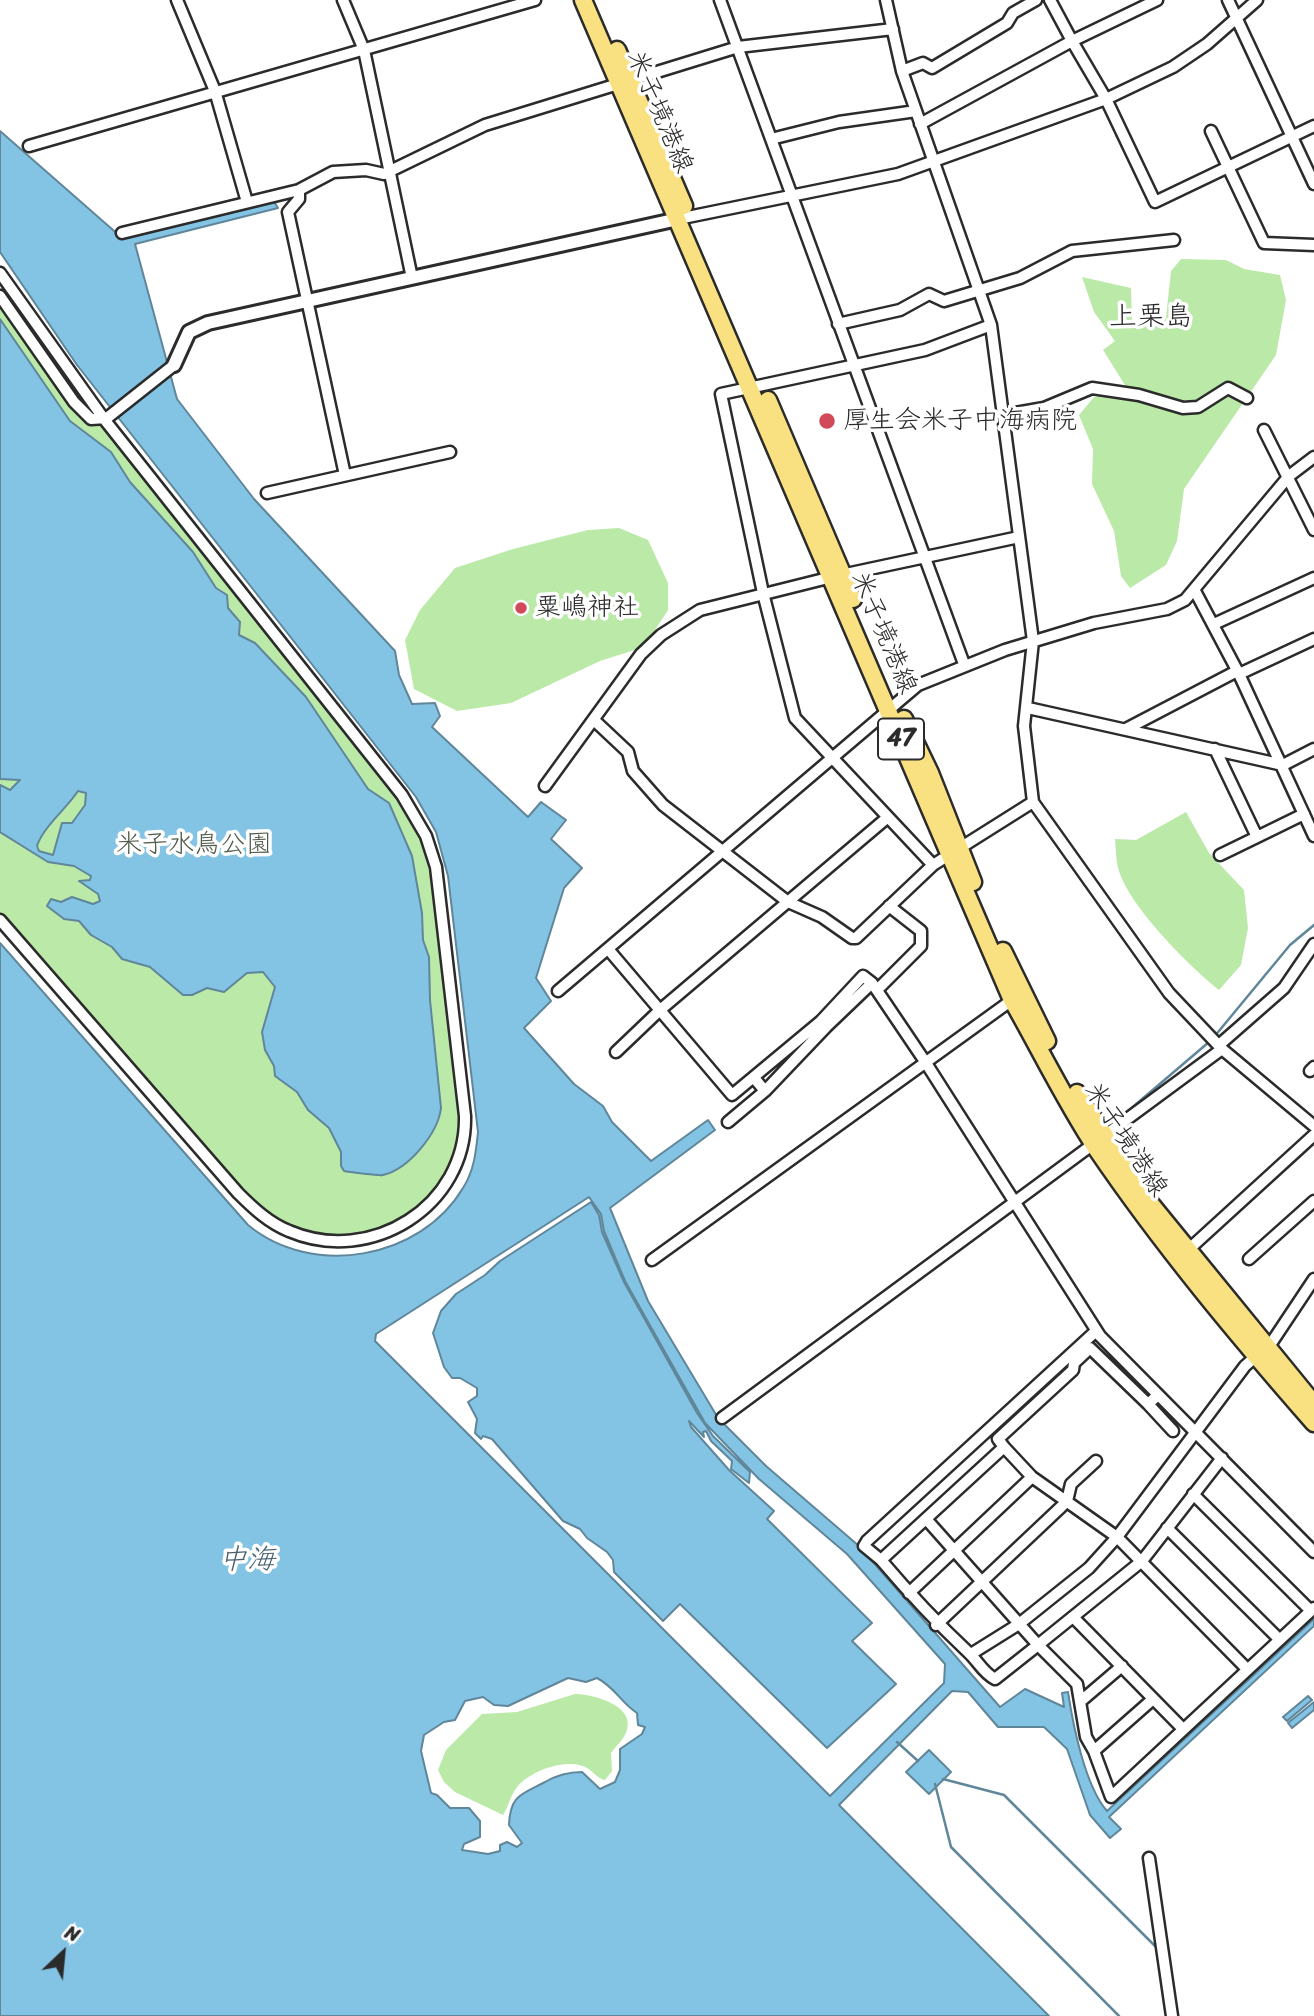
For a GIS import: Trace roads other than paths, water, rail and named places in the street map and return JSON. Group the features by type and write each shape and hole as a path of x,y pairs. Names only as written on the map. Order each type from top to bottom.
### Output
{"main road":[{"name":"米子境港線","path":"583,0 625,82"},
{"name":"米子境港線","path":"594,0 625,82 955,850 1013,1000 1099,1141 1177,1260 1261,1352 1314,1404"},
{"name":"米子境港線","path":"955,850 1042,1032 1099,1141 1187,1251 1314,1423"}],"street":[{"path":"177,0 215,91 247,202"},
{"path":"343,0 364,50 412,278"},
{"path":"29,146 535,0"},
{"path":"720,0 964,664"},
{"path":"886,0 902,71 991,325 1033,641 1024,726 1033,802 1169,993 1220,1047 1314,1126"},
{"path":"902,71 923,63 932,68 951,58 958,50 1007,23 1013,13 1035,0"},
{"path":"1050,0 1106,99 1154,202 1314,126"},
{"path":"920,124 1072,41 1157,0"},
{"path":"1228,0 1313,177"},
{"path":"0,296 83,413 91,419 105,419 174,365 189,332 196,327 683,217 898,174 1106,99 1173,67 1257,0"},
{"path":"122,233 299,190 332,172 390,172 485,125 738,47 893,29"},
{"path":"771,139 839,122 916,111"},
{"path":"1211,131 1264,243 1314,245"},
{"path":"299,190 299,199 288,212 345,475"},
{"path":"838,324 900,310 929,294 944,301 1020,278 1072,251 1174,240"},
{"path":"0,273 105,419 402,795 426,836 440,894 465,1116 463,1148 451,1177 422,1212 402,1226 373,1238 328,1241 303,1236 278,1226 256,1211 238,1193 0,920"},
{"path":"933,865 795,718 763,593 721,394 925,350 991,325"},
{"path":"1004,415 1044,408 1092,388 1139,395 1183,408 1198,407 1228,388 1247,398"},
{"path":"1264,430 1314,530"},
{"path":"267,493 450,452"},
{"path":"558,991 918,685 964,664 1033,641 1094,623 1167,609 1195,591 1289,476 1314,457"},
{"path":"545,786 595,721 628,670 662,635 700,610 837,576 1019,537"},
{"path":"1214,624 1314,578"},
{"path":"1195,591 1283,765 1314,836"},
{"path":"1126,729 1238,673 1314,639"},
{"path":"1028,708 1283,765 1314,750"},
{"path":"595,721 628,752 633,771 663,805 788,902 822,917 852,938 856,938 933,865 1033,802"},
{"path":"1214,749 1257,837"},
{"path":"1220,855 1304,814"},
{"path":"616,1052 660,1010 888,817"},
{"path":"875,986 921,946 921,931 889,906"},
{"path":"722,1418 1099,1141 1220,1047 1284,988 1314,944"},
{"path":"608,949 732,1095 824,1024"},
{"path":"728,1122 765,1091 863,976 875,986 926,1063 1096,1331 1157,1396 1314,1552"},
{"path":"652,1261 1013,1000"},
{"path":"755,1079 765,1091"},
{"path":"1187,1251 1314,1135"},
{"path":"1249,1259 1314,1201"},
{"path":"971,1654 1019,1624 1089,1568 1117,1537 1261,1352 1314,1279"},
{"path":"1096,1331 864,1546 881,1560 936,1625 971,1654 988,1675 995,1679 1142,1562 1222,1458"},
{"path":"1173,1431 1090,1348 1074,1363 1073,1370 998,1439 1032,1477 1117,1537 1247,1670"},
{"path":"1148,1404 1157,1396"},
{"path":"881,1560 927,1521 1004,1447"},
{"path":"936,1625 1067,1501 1071,1483 1096,1461"},
{"path":"909,1593 1032,1477"},
{"path":"927,1521 1038,1645 1077,1684 1086,1737 1111,1797 1312,1609 1194,1494"},
{"path":"1167,1528 1279,1639"},
{"path":"1073,1617 1184,1729"},
{"path":"1081,1701 1122,1667"},
{"path":"1094,1751 1153,1699"},
{"path":"1149,1858 1172,2016"}],"water":[{"name":"中海","path":"0,131 121,237 273,200 278,208 135,244 177,399 254,499 395,651 399,675 412,704 435,703 440,716 432,727 528,817 541,802 566,820 551,839 582,868 564,888 536,978 551,1001 524,1028 574,1084 603,1106 612,1122 651,1161 708,1120 715,1130 610,1208 648,1301 718,1418 766,1466 859,1546 1000,1707 1025,1689 1064,1707 1062,1693 1068,1692 1086,1771 1107,1811 1314,1619 1314,1626 1109,1817 1121,1829 1110,1838 1090,1815 1067,1749 1044,1727 998,1727 968,1692 952,1691 839,1805 1049,2016 0,2016 0,943 248,1225 274,1242 303,1252 333,1256 363,1253 393,1245 420,1232 444,1212 467,1182 478,1132 448,876 436,832 416,797 77,365 0,252","holes":["589,1197 601,1214 604,1231 625,1281 705,1423 759,1479 847,1554 945,1664 944,1683 830,1796 375,1341 376,1334","568,1678 586,1682 597,1678 637,1713 638,1725 645,1727 642,1734 620,1749 620,1770 615,1782 600,1789 582,1772 554,1777 519,1796 515,1801 509,1825 522,1843 517,1847 507,1842 500,1845 500,1851 488,1854 462,1850 464,1844 480,1837 480,1821 469,1808 450,1808 437,1795 431,1793 421,1751 424,1735 444,1722 455,1720 465,1701 483,1697 494,1705 508,1706"]},
{"name":"米子水鳥公園","path":"0,319 70,421 111,452 130,482 193,552 216,588 227,595 228,608 240,622 239,635 255,643 306,697 368,789 389,803 412,856 422,913 423,940 429,957 430,1000 441,1108 439,1118 421,1149 403,1166 383,1175 344,1171 341,1166 341,1152 329,1128 308,1110 297,1092 275,1076 274,1066 265,1050 262,1032 275,987 263,972 247,973 224,992 207,988 192,995 183,995 150,967 122,959 112,947 91,935 79,921 64,919 47,906 51,899 61,902 72,897 93,904 100,901 98,894 79,881 90,880 91,876 74,866 48,862 0,832 0,785 10,790 20,780 0,779","holes":["78,791 86,793 85,805 72,823 62,823 53,855 39,851 37,846 50,825"]},
{"path":"591,1202 599,1215 602,1232 624,1282 697,1413 713,1436 750,1472 749,1483 731,1469 732,1461 711,1441 706,1431 703,1432 704,1437 689,1421 691,1427 729,1470 774,1511 767,1519 872,1623 852,1641 896,1684 827,1748 680,1604 663,1621 614,1572 613,1560 607,1552 587,1538 580,1529 563,1521 492,1439 483,1436 481,1439 475,1433 477,1419 468,1402 477,1396 477,1388 460,1378 452,1378 444,1367 433,1333 441,1311 456,1294 485,1275 500,1261"},
{"path":"1308,1696 1312,1700 1287,1721 1283,1717"},
{"path":"1314,1702 1314,1710 1292,1728 1288,1723"},
{"path":"929,1750 951,1772 929,1794 906,1772"}],"waterway":[{"path":"1214,1037 1290,945 1314,925"},
{"path":"1121,1117 1209,1042"},
{"path":"716,1415 843,1322"},
{"path":"897,1742 918,1761"},
{"path":"943,1779 1004,1795 1155,1946"},
{"path":"935,1784 951,1847 1119,2016"}],"place":[{"name":"厚生会米子中海病院","path":"827,421"},
{"name":"粟嶋神社","path":"521,608"}],"district":[{"name":"上栗島","path":"1151,318"}]}
